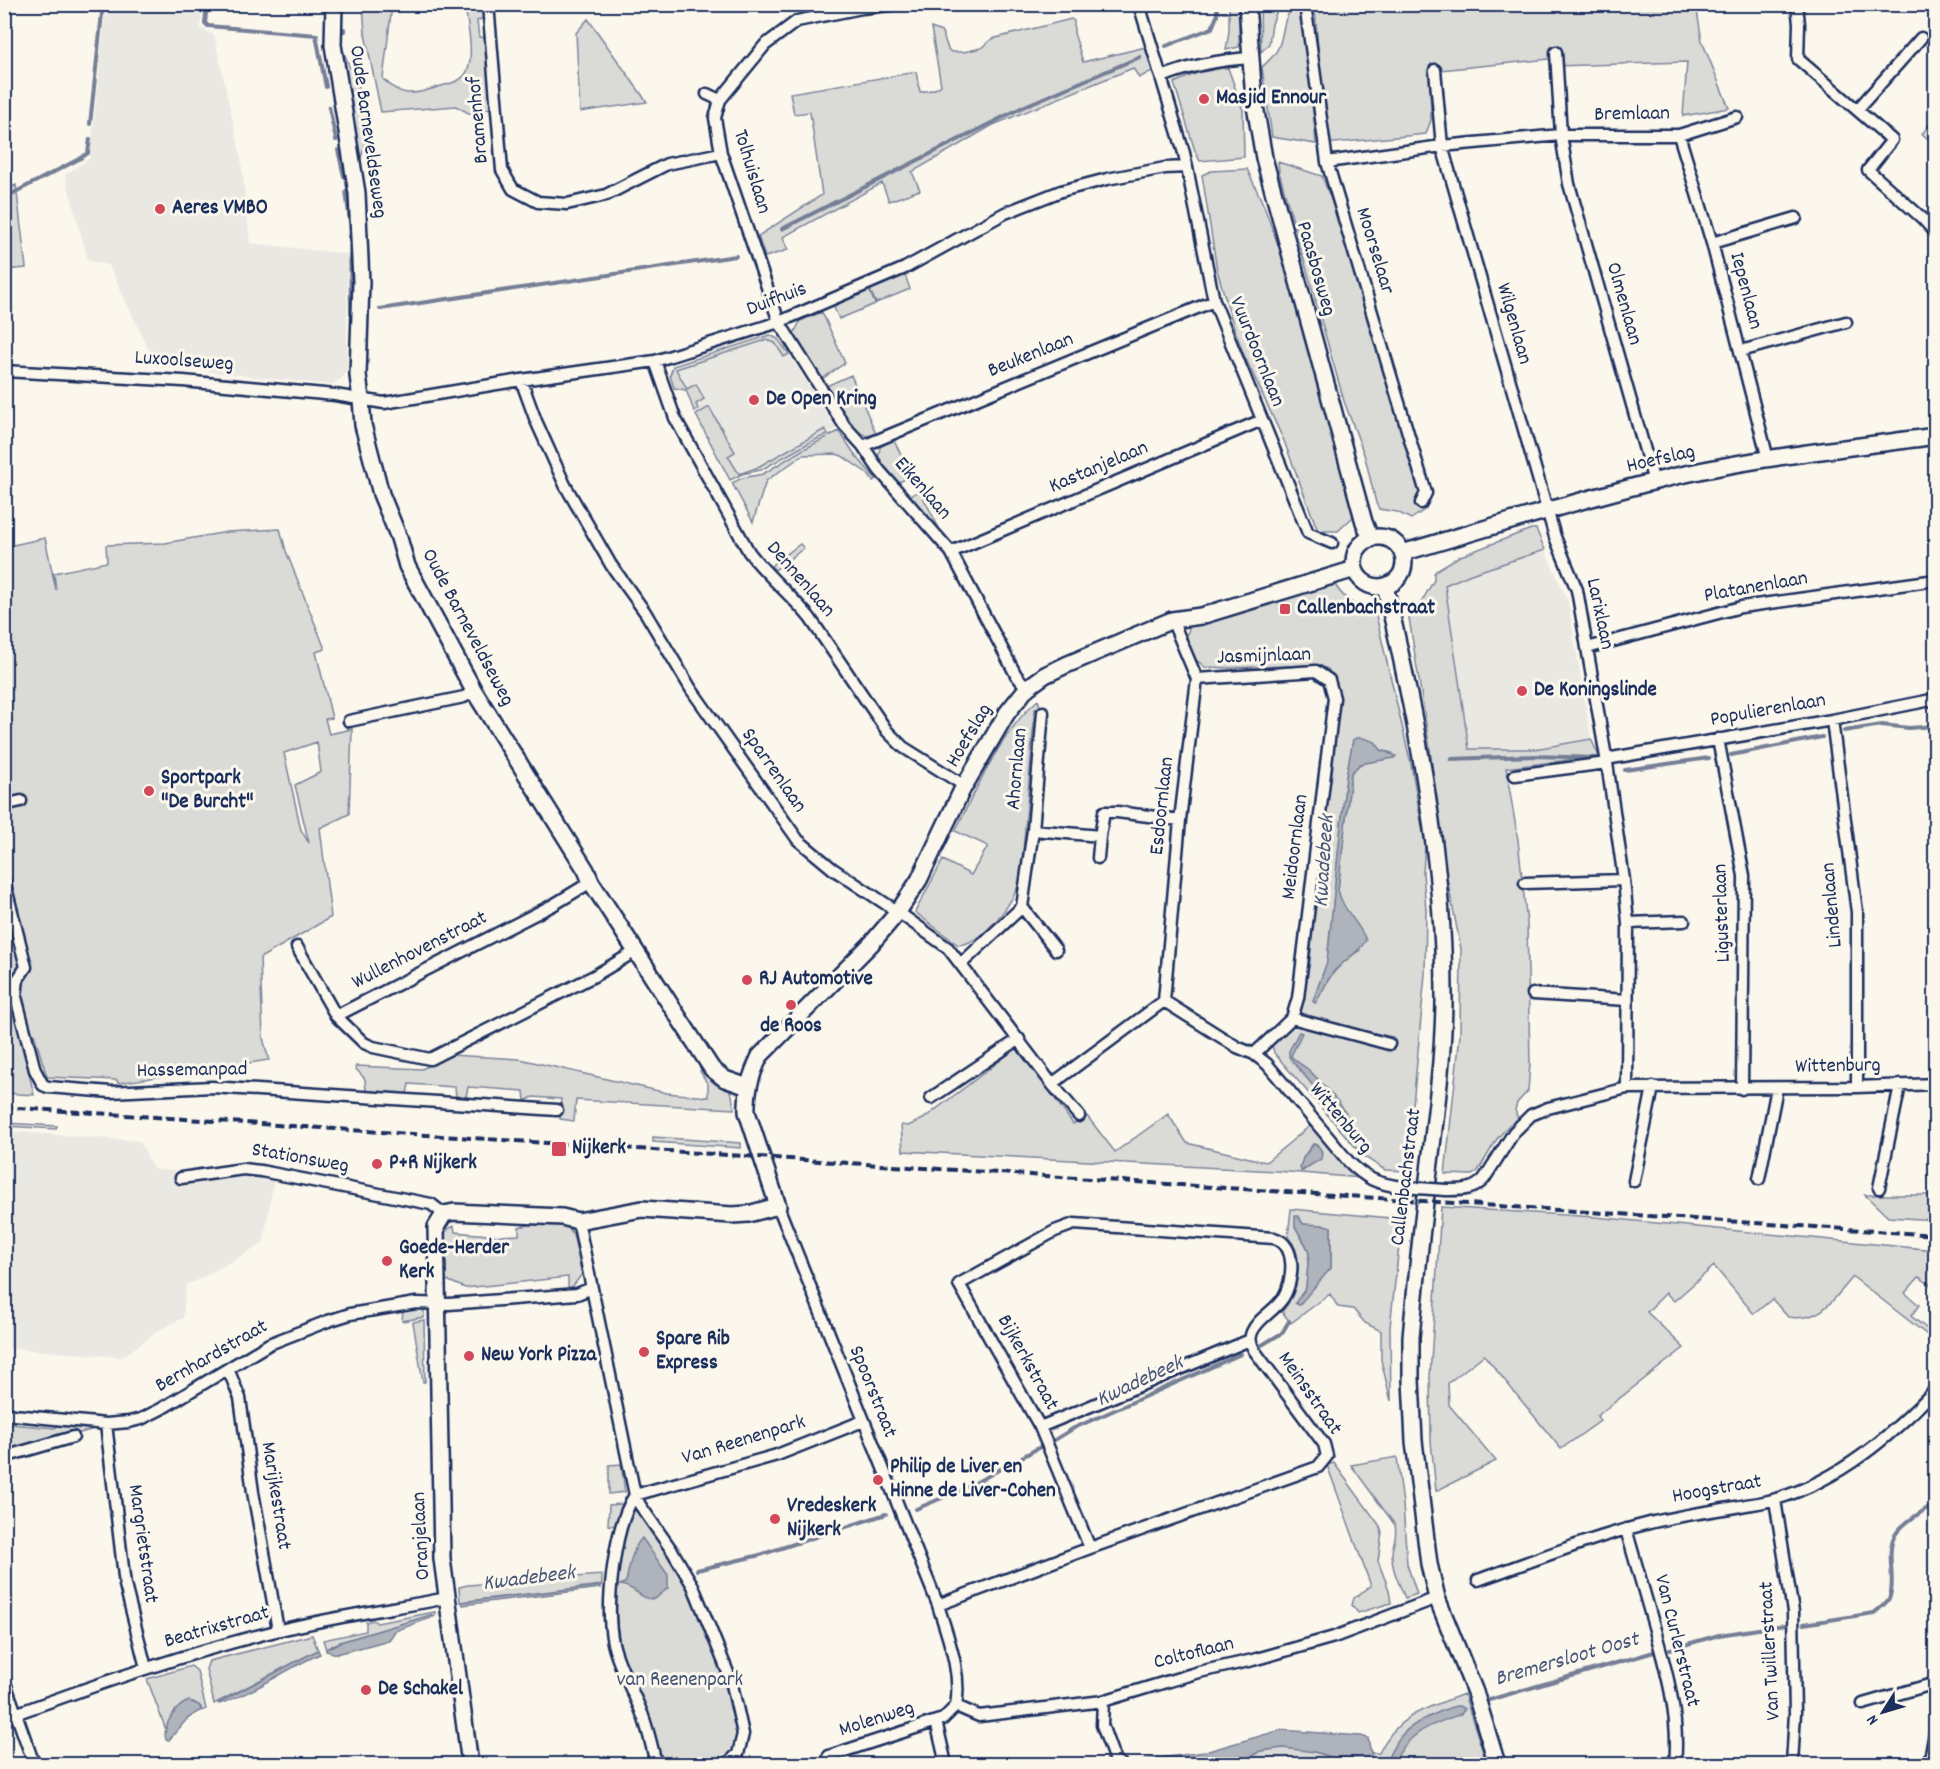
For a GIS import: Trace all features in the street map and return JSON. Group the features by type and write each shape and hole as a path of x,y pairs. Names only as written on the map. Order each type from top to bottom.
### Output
{"street":[{"name":"Oude Barneveldseweg","path":"334,4 333,45 357,194 361,282 358,375 363,425 381,494 399,538 407,566 474,691 586,870 591,882 712,1069 725,1079 748,1087"},
{"name":"Bramenhof","path":"488,4 502,170 513,189 538,202 567,204 606,195 667,164 721,153"},
{"path":"707,94 720,100 765,45 797,21 862,6 899,4"},
{"path":"1139,4 1162,77 1189,66 1250,58"},
{"name":"Paasbosweg","path":"1247,4 1254,100 1274,200 1364,522 1371,538"},
{"name":"Moorselaar","path":"1305,4 1327,162 1426,493 1421,503"},
{"path":"1797,4 1797,59 1892,140 1868,170 1922,218 1935,234"},
{"path":"1857,110 1921,38"},
{"path":"1556,52 1561,135"},
{"path":"1435,70 1442,146"},
{"name":"Vuurdoornlaan","path":"1162,77 1184,153 1214,302 1308,533 1332,543"},
{"name":"Tolhuislaan","path":"720,100 715,117 721,153 779,322"},
{"name":"Bremlaan","path":"1327,162 1442,146 1561,135 1679,135 1737,117"},
{"name":"Olmenlaan","path":"1561,135 1569,184 1654,482"},
{"name":"Iepenlaan","path":"1679,135 1742,351 1768,459"},
{"name":"Wilgenlaan","path":"1442,146 1547,511"},
{"name":"Duifhuis","path":"361,399 384,403 655,361 779,322 905,268 1005,213 1061,191 1166,168 1187,167"},
{"path":"1712,243 1796,218"},
{"name":"Beukenlaan","path":"864,446 1214,302"},
{"name":"Eikenlaan","path":"779,322 844,425 864,446 879,470 951,552 1016,675 1027,688"},
{"path":"1742,351 1846,322"},
{"name":"Dennenlaan","path":"655,361 675,418 749,552 760,567 810,618 887,731 903,747 965,786"},
{"name":"Luxoolseweg","path":"4,371 183,381 361,399"},
{"name":"Sparrenlaan","path":"521,380 536,421 565,485 611,565 645,612 691,689 798,840 832,869 948,948 1079,1116"},
{"name":"Kastanjelaan","path":"951,552 1263,420"},
{"name":"Hoefslag","path":"1402,554 1654,482 1768,459 1935,436"},
{"name":"Larixlaan","path":"1547,511 1577,590 1607,761 1624,880 1628,923 1627,1088"},
{"path":"1380,537 1389,540 1397,545 1402,554 1402,570 1399,577 1385,586 1370,585 1358,576 1354,559 1357,550 1371,538 1380,537"},
{"name":"Hoefslag","path":"748,1087 760,1056 871,944 898,912 919,880 965,786 1007,713 1027,688 1045,675 1066,665 1172,620 1201,616 1355,568"},
{"name":"Platanenlaan","path":"1587,648 1741,607 1935,580"},
{"name":"Callenbachstraat","path":"1385,586 1402,658 1425,789 1434,847 1443,940 1444,1006 1441,1057 1411,1336 1416,1470 1429,1564 1437,1598 1475,1692 1497,1764"},
{"name":"Esdoornlaan","path":"1164,1001 1180,820 1197,679 1172,620"},
{"name":"Jasmijnlaan","path":"1197,679 1316,670 1329,680"},
{"name":"Meidoornlaan","path":"1292,1018 1298,998 1334,698 1329,680"},
{"path":"349,721 464,697 474,691"},
{"name":"Populierenlaan","path":"1607,761 1935,699"},
{"name":"Ahornlaan","path":"1022,907 1033,830 1043,712"},
{"name":"Lindenlaan","path":"1832,720 1857,912 1857,1087"},
{"name":"Ligusterlaan","path":"1718,740 1744,876 1742,1089"},
{"path":"1515,775 1607,761"},
{"path":"4,805 21,801"},
{"path":"1098,858 1104,812 1180,820"},
{"name":"Ahornlaan","path":"1033,830 1100,836"},
{"name":"Hassemanpad","path":"4,880 26,967 18,979 16,997 35,1070 42,1085 111,1092 212,1087 557,1110"},
{"path":"1525,883 1624,880"},
{"name":"Wullenhovenstraat","path":"297,946 336,1016 553,905 591,882"},
{"path":"961,964 1022,907 1056,950"},
{"path":"1628,923 1684,921"},
{"path":"336,1016 364,1043 430,1059 594,976 636,951"},
{"path":"1533,994 1627,1000"},
{"path":"1052,1084 1164,1001"},
{"name":"Wittenburg","path":"1164,1001 1268,1064 1360,1173 1375,1182 1403,1187 1462,1190 1478,1186 1514,1132 1531,1115 1548,1108 1627,1088 1742,1089 1935,1084"},
{"path":"1254,1054 1292,1018 1389,1044"},
{"path":"931,1098 1019,1039"},
{"name":"Wittenburg","path":"1879,1188 1900,1085"},
{"path":"444,1214 454,1212 562,1217 578,1221 642,1209 732,1215 748,1214 778,1206 747,1112 748,1087"},
{"path":"1634,1181 1653,1087"},
{"name":"Wittenburg","path":"1759,1179 1777,1088"},
{"name":"Stationsweg","path":"181,1178 243,1169 261,1171 431,1204 444,1214"},
{"name":"Spoorstraat","path":"778,1206 938,1605 953,1655 958,1683 956,1706"},
{"name":"Oranjelaan","path":"444,1214 436,1227 441,1532 447,1598 470,1764"},
{"path":"578,1221 635,1495 693,1586 731,1680 743,1734 738,1754 727,1764"},
{"name":"Meinsstraat","path":"938,1605 1318,1467 1327,1456 1324,1444 1254,1350 1250,1340 1251,1333 1282,1300 1287,1290 1292,1260 1282,1240 1074,1224 1038,1240"},
{"name":"Bijkerkstraat","path":"1038,1240 959,1284 1040,1427 1090,1548"},
{"name":"Bernhardstraat","path":"4,1414 106,1424 134,1421 150,1415 268,1344 328,1321 416,1303 577,1294 592,1288"},
{"path":"1040,1427 1250,1340"},
{"name":"Marijkestraat","path":"228,1369 240,1398 253,1492 278,1630"},
{"name":"Hoogstraat","path":"1478,1580 1626,1529 1671,1517 1775,1500 1821,1482 1858,1459 1893,1431 1935,1389"},
{"name":"Van Reenenpark","path":"635,1495 777,1455 863,1421"},
{"name":"Margrietstraat","path":"106,1424 125,1585 146,1668"},
{"path":"4,1457 73,1437"},
{"path":"635,1495 626,1509 614,1559 612,1634 619,1659 645,1721 656,1764"},
{"name":"Van Twillerstraat","path":"1775,1500 1793,1612 1795,1713 1792,1764"},
{"name":"Van Curlerstraat","path":"1626,1529 1664,1662 1676,1724 1675,1764"},
{"name":"Beatrixstraat","path":"4,1720 15,1714 146,1668 278,1630 447,1598"},
{"name":"Coltoflaan","path":"956,1706 979,1716 1103,1701 1199,1672 1253,1660 1334,1637 1437,1598"},
{"path":"4,1680 34,1764"},
{"path":"1863,1704 1935,1683"},
{"path":"1103,1701 1102,1725 1115,1761 1121,1764"},
{"path":"946,1764 936,1721 949,1714 956,1706"},
{"name":"Molenweg","path":"830,1760 936,1721"},
{"path":"1929,1764 1935,1728"}],"shaded area":[{"name":"Aeres VMBO","path":"106,5 203,5 200,28 214,35 241,158 250,243 347,254 347,372 341,379 331,385 156,366 109,265 88,261 65,175 90,158"},
{"name":"De Open Kring","path":"766,340 775,343 784,357 789,354 836,429 761,470 742,474 730,480 702,429 676,369"},
{"name":"De Koningslinde","path":"1545,550 1568,602 1591,739 1535,749 1469,749 1445,585"},
{"path":"1356,738 1375,742 1381,750 1396,756 1360,764 1351,773 1338,890 1343,904 1366,940 1359,950 1332,974 1315,1003 1313,1001 1327,962 1346,777 1353,740"},
{"path":"1299,1032 1302,1033 1291,1056 1310,1071 1333,1096 1348,1117 1349,1123 1338,1121 1289,1057 1289,1051"},
{"path":"4,1131 140,1141 153,1169 180,1172 183,1183 248,1174 274,1179 263,1244 196,1281 186,1284 183,1318 161,1329 122,1357 5,1348"},
{"path":"1314,1144 1318,1146 1322,1154 1321,1159 1301,1171 1304,1156"},
{"path":"1295,1216 1298,1216 1303,1224 1331,1227 1331,1268 1299,1305 1295,1303 1306,1288 1309,1253 1295,1227"},
{"path":"642,1538 668,1575 668,1588 655,1599 645,1598 630,1588 620,1585 626,1582 633,1553"},
{"path":"600,1586 600,1588 463,1605 462,1602"},
{"path":"431,1615 433,1617 395,1631 389,1640 337,1654 326,1651 340,1642"},
{"path":"318,1650 320,1654 258,1687 218,1703"},
{"path":"189,1701 199,1705 201,1710 187,1719 169,1740 166,1740 166,1729 171,1717 179,1707"},
{"path":"1459,1706 1465,1709 1461,1714 1421,1731 1406,1744 1393,1764 1385,1764 1394,1745 1411,1727 1445,1709"},
{"path":"1281,1730 1368,1738 1372,1759 1370,1764 1342,1764 1315,1752 1283,1748 1260,1751 1238,1764 1141,1764 1145,1760 1205,1752"},
{"path":"552,1757 553,1764 513,1764"}],"green space":[{"path":"1343,4 1696,5 1702,41 1729,108 1683,116 1687,62 1554,66 1550,59 1430,71 1431,120 1426,134 1325,144 1315,8"},
{"path":"363,5 392,5 383,79 397,90 411,93 423,92 455,82 466,74 470,62 470,37 465,5 485,5 485,17 477,21 479,37 486,38 492,104 491,108 483,110 483,121 456,106 381,112 365,34"},
{"path":"1229,5 1239,5 1239,47 1226,50 1229,31"},
{"path":"1260,5 1279,5 1272,24 1269,44 1261,52"},
{"path":"1297,5 1305,5 1316,144 1272,137 1262,67 1277,51 1288,15"},
{"path":"588,19 647,102 580,112 576,33"},
{"path":"1071,19 1074,21 1074,33 1083,62 1146,47 1154,70 1139,78 1133,68 993,125 912,172 920,190 889,201 882,183 783,237 788,250 765,257 758,236 822,195 810,112 794,114 790,93 916,72 920,92 932,90 941,85 931,28 942,32 951,52 964,52 981,48 992,39"},
{"path":"343,50 361,92 368,118 365,145 360,161"},
{"path":"1228,68 1243,110 1244,157 1200,161 1174,83 1197,73"},
{"path":"1935,117 1936,144 1922,134"},
{"path":"1278,162 1322,176 1333,205 1426,509 1411,519 1397,512 1379,509 1376,503 1365,457 1344,401"},
{"path":"1247,169 1282,255 1354,513 1354,516 1338,531 1318,531 1284,441 1244,355 1217,270 1202,175 1211,171"},
{"path":"16,185 26,268 5,270 5,191"},
{"path":"905,275 910,289 876,303 870,290"},
{"path":"869,290 875,304 839,319 833,305"},
{"path":"822,312 845,363 822,379 793,336 800,321"},
{"path":"770,335 778,339 789,354 784,357 775,343 766,340 676,369 687,389 696,384 704,399 696,404 698,409 694,411 686,390 674,388 670,375 673,366"},
{"path":"851,375 876,434 866,436 857,431 826,386"},
{"path":"709,407 735,452 728,456 739,474 756,468 825,429 828,434 761,470 742,474 730,480 696,415"},
{"path":"839,431 876,479 873,481 867,473 836,454 803,455 766,481 753,522 732,483 742,478 763,474"},
{"path":"893,439 912,476 897,483 878,460 880,447"},
{"path":"920,491 940,530 939,531 909,496"},
{"name":"Sportpark \"De Burcht\"","path":"280,529 286,551 325,649 316,652 332,718 325,719 329,734 352,729 349,814 320,828 331,917 260,958 263,1038 269,1060 118,1083 117,1080 47,1077 34,1034 21,1038 34,1095 5,1093 4,547 45,538 56,590 54,573 107,562 106,545 165,543 227,532","holes":["317,742 321,772 295,785 309,843 301,830 284,753"]},
{"path":"1536,529 1545,550 1445,585 1469,749 1535,749 1591,739 1599,756 1506,768 1518,840 1527,924 1530,1063 1528,1091 1517,1103 1515,1110 1518,1119 1509,1125 1497,1139 1478,1171 1472,1175 1445,1174 1460,1035 1461,949 1444,863 1430,749 1409,618 1419,606 1438,569 1458,557"},
{"path":"800,544 804,548 775,570 771,566"},
{"path":"1335,585 1352,603 1363,609 1375,611 1411,764 1425,844 1423,873 1426,910 1425,974 1407,1171 1385,1170 1363,1156 1274,1053 1272,1045 1293,1025 1390,1050 1393,1037 1297,1016 1303,1000 1310,961 1333,679 1328,669 1317,665 1205,667 1195,659 1188,645 1187,634 1190,626 1200,619","holes":["1353,740 1375,742 1381,750 1392,753 1360,764 1351,773 1338,890 1360,950 1333,973 1315,1003 1313,1001 1327,962 1346,777"]},
{"path":"1038,700 1041,709 1035,709 1021,877 1018,887 1006,909 988,929 978,937 958,945 915,912 943,860 971,875 988,846 955,831 1001,744"},
{"path":"1018,1047 1073,1124 1087,1116 1115,1152 1168,1114 1187,1143 1266,1162 1311,1125 1363,1178 1276,1171 903,1151 901,1125 908,1126 923,1119","holes":["1313,1144 1318,1146 1322,1152 1303,1171 1300,1167 1304,1156"]},
{"path":"450,1055 520,1059 667,1093 708,1097 708,1085 700,1071 702,1070 715,1084 730,1091 734,1109 576,1100 574,1121 560,1119 561,1099 533,1097 525,1101 524,1091 468,1087 466,1097 456,1097 455,1087 409,1084 407,1094 366,1091 365,1079 355,1068 356,1066 422,1069"},
{"path":"4,1123 57,1126 56,1129 5,1126"},
{"path":"653,1137 741,1143 741,1148 653,1142"},
{"path":"1865,1195 1935,1195 1935,1220 1888,1217"},
{"path":"1441,1207 1595,1217 1935,1250 1935,1288 1919,1277 1905,1293 1919,1305 1911,1316 1935,1335 1935,1341 1853,1277 1826,1307 1810,1316 1800,1318 1788,1317 1772,1299 1754,1314 1714,1266 1674,1301 1666,1293 1647,1312 1684,1348 1597,1416 1600,1421 1561,1449 1484,1355 1448,1383 1449,1405 1496,1461 1436,1491 1431,1441 1430,1377"},
{"path":"1291,1209 1402,1219 1390,1327 1391,1401 1381,1360 1381,1331 1365,1323 1353,1309 1338,1307 1330,1294 1291,1323 1282,1312 1292,1295 1298,1275 1297,1254 1288,1237","holes":["1298,1216 1303,1224 1331,1228 1331,1268 1296,1303 1306,1288 1309,1253 1299,1234"]},
{"path":"538,1223 562,1225 573,1234 582,1274 573,1286 568,1288 568,1277 465,1288 444,1279 445,1233 448,1229 454,1226 455,1232 500,1236 519,1235 519,1227"},
{"path":"424,1309 424,1317 402,1321 403,1310"},
{"path":"424,1320 425,1382 423,1382 413,1322"},
{"path":"4,1419 10,1424 55,1428 60,1424 90,1427 91,1430 5,1454"},
{"path":"1397,1457 1407,1564 1417,1594 1405,1598 1392,1560 1395,1525 1351,1465"},
{"path":"1334,1463 1382,1532 1378,1561 1389,1590 1391,1603 1358,1613 1352,1605 1354,1598 1371,1586 1327,1465"},
{"path":"621,1464 625,1492 609,1494 609,1465"},
{"path":"622,1504 617,1526 608,1525 609,1505"},
{"name":"van Reenenpark","path":"636,1508 685,1577 724,1669 737,1725 737,1744 732,1757 725,1764 660,1764 636,1689 620,1650 616,1610 619,1559 630,1511"},
{"path":"602,1575 602,1585 460,1602 459,1587 468,1585"},
{"path":"435,1612 435,1616 431,1615 340,1642 326,1649 323,1640 366,1631 366,1622 373,1620 377,1623"},
{"path":"312,1635 318,1650 214,1704 206,1669 209,1661"},
{"path":"191,1666 197,1671 206,1709 201,1711 201,1707 193,1702 173,1715 166,1730 147,1679"},
{"path":"1464,1694 1487,1764 1370,1764 1371,1753 1379,1753 1395,1729 1404,1721 1425,1709"},
{"path":"1283,1748 1314,1752 1342,1764 1238,1764 1260,1751"}],"waterway":[{"path":"90,124 103,4"},
{"path":"207,4 205,23 208,26 317,35"},
{"path":"1166,46 1212,28 1217,16 1217,4"},
{"path":"341,32 344,29"},
{"path":"316,35 326,87"},
{"path":"782,229 1027,105 1140,57"},
{"path":"329,107 336,140"},
{"path":"4,198 88,153 90,139"},
{"path":"338,150 344,176"},
{"path":"346,191 350,222"},
{"path":"350,236 351,314"},
{"path":"380,309 736,256"},
{"name":"Kwadebeek","path":"1844,731 1882,725 1909,728 1935,726"},
{"name":"Kwadebeek","path":"1731,755 1822,737"},
{"name":"Kwadebeek","path":"1451,759 1535,756 1595,758"},
{"name":"Kwadebeek","path":"1625,770 1709,758"},
{"name":"Kwadebeek","path":"1262,1345 1282,1333 1289,1321"},
{"name":"Kwadebeek","path":"1053,1441 1074,1428 1241,1354"},
{"name":"Kwadebeek","path":"916,1509 968,1487 1040,1447"},
{"name":"Bremersloot Oost","path":"1804,1624 1874,1613 1883,1605 1889,1599 1892,1589 1891,1549 1895,1535 1908,1521 1936,1502"},
{"name":"Kwadebeek","path":"697,1570 760,1555 886,1514"},
{"name":"Bremersloot Oost","path":"1670,1649 1719,1635 1785,1625"},
{"name":"Bremersloot Oost","path":"1489,1700 1654,1652"}],"railway":[{"path":"4,1107 1936,1235"}],"place":[{"name":"Masjid Ennour","path":"1204,99"},
{"name":"Aeres VMBO","path":"160,209"},
{"name":"De Open Kring","path":"754,400"},
{"name":"Callenbachstraat","path":"1285,609"},
{"name":"De Koningslinde","path":"1522,691"},
{"name":"Sportpark \"De Burcht\"","path":"149,791"},
{"name":"RJ Automotive","path":"747,980"},
{"name":"de Roos","path":"791,1005"},
{"name":"Nijkerk","path":"559,1149"},
{"name":"P+R Nijkerk","path":"377,1164"},
{"name":"Goede-Herder Kerk","path":"387,1261"},
{"name":"Spare Rib Express","path":"644,1352"},
{"name":"New York Pizza","path":"469,1356"},
{"name":"Philip de Liver en Hinne de Liver-Cohen","path":"878,1480"},
{"name":"Vredeskerk Nijkerk","path":"775,1519"},
{"name":"De Schakel","path":"366,1690"}]}
